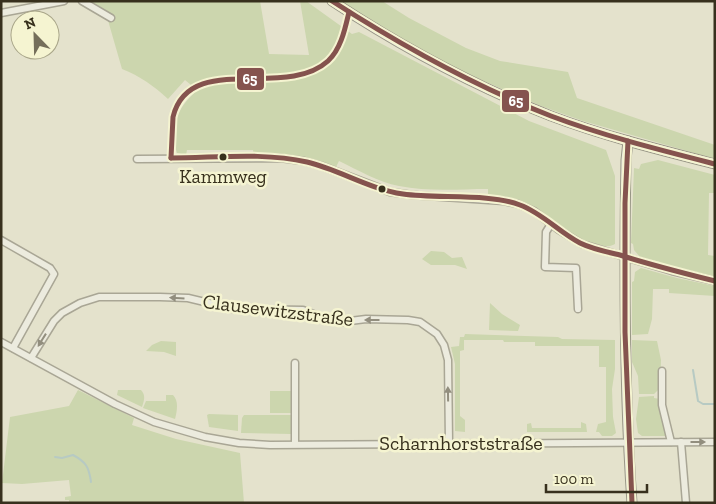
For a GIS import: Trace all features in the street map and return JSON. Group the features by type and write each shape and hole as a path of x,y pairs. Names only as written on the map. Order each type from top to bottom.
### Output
{"main road":[{"path":"332,1 390,37 494,91 553,116 628,141 715,164"},
{"path":"628,141 626,160 624,342 632,503"}],"street":[{"path":"1,13 64,1"},
{"path":"82,1 111,18"},
{"path":"136,159 261,158 304,161 329,168 390,192 504,200 526,207 570,238 582,244 682,274 715,281"},
{"path":"551,224 546,232 545,267 576,268 578,309"},
{"path":"1,240 50,268 54,274 15,350"},
{"name":"Clausewitzstraße","path":"31,358 54,321 62,313 80,303 99,297 188,298 234,309 303,310 342,322 374,319 420,322 437,334 446,350 448,360 449,443"},
{"name":"Scharnhorststraße","path":"1,342 115,404 154,422 205,437 239,443 715,442"},
{"path":"295,363 295,444"},
{"path":"662,371 657,395 671,442"},
{"path":"681,442 686,503"}],"green space":[{"path":"89,1 260,1 269,54 309,55 300,1 306,1 352,34 359,32 529,121 606,150 615,176 615,244 603,246 577,238 535,209 509,199 488,195 488,189 432,190 410,188 383,182 339,161 336,167 295,158 254,155 253,150 187,150 186,155 177,153 175,147 176,122 183,106 197,90 185,80 168,99 146,82 122,69 105,10"},
{"path":"338,1 382,1 409,18 466,48 500,61 568,72 577,98 715,145 715,159 583,121 541,106 461,71"},
{"path":"658,160 715,175 715,193 709,193 708,255 715,256 715,278 660,265 660,262 640,257 634,250 631,243 634,168 639,169 641,164"},
{"path":"431,251 444,252 452,258 462,257 467,269 455,265 431,265 422,259"},
{"path":"641,268 715,286 715,296 669,293 669,289 653,289 652,319 648,334 632,335 632,282 634,281 635,272"},
{"path":"490,303 502,314 520,325 518,331 489,330"},
{"path":"465,334 615,340 615,369 612,389 613,417 616,433 612,436 602,436 599,432 596,432 598,424 606,422 606,367 599,367 599,346 535,346 535,342 504,342 503,340 464,340 464,350 460,351 460,416 465,420 465,432 455,431 455,364 451,347 459,346 460,337 464,337"},
{"path":"632,340 657,341 661,360 660,388 654,394 639,394 638,376 632,362"},
{"path":"161,341 176,342 176,356 164,352 146,351 152,345"},
{"path":"78,390 134,418 132,425 176,439 240,453 244,503 69,503 69,500 65,500 65,497 71,496 69,480 22,484 2,483 10,417 69,406"},
{"path":"118,390 141,390 144,396 142,407 117,395"},
{"path":"270,391 293,391 293,413 270,413"},
{"path":"166,395 173,395 176,400 175,419 143,408 146,401 166,401"},
{"path":"654,396 654,398 660,399 667,436 642,436 638,433 636,419 639,397"},
{"path":"207,415 238,415 238,431 209,427"},
{"path":"244,415 291,415 293,432 291,434 241,433"},
{"path":"581,422 586,424 587,432 527,432 527,424 531,423 532,428 581,428"}],"waterway":[{"path":"693,370 698,401 703,404 715,404"},
{"path":"55,457 62,458 73,455 84,463 89,472 91,482"}],"transit line":[{"name":"65","path":"332,1 385,34 439,64 522,104 591,130 715,164"},
{"name":"65","path":"171,158 173,117 182,97 198,86 218,81 288,77 310,72 328,61 336,51 342,38 349,12"},
{"name":"65","path":"628,141 625,203 625,332 632,503"},
{"name":"65","path":"171,158 256,156 290,159 319,165 390,192 507,201 528,208 572,239 589,247 715,281"}],"place":[{"name":"Kammweg","path":"223,157"}]}
